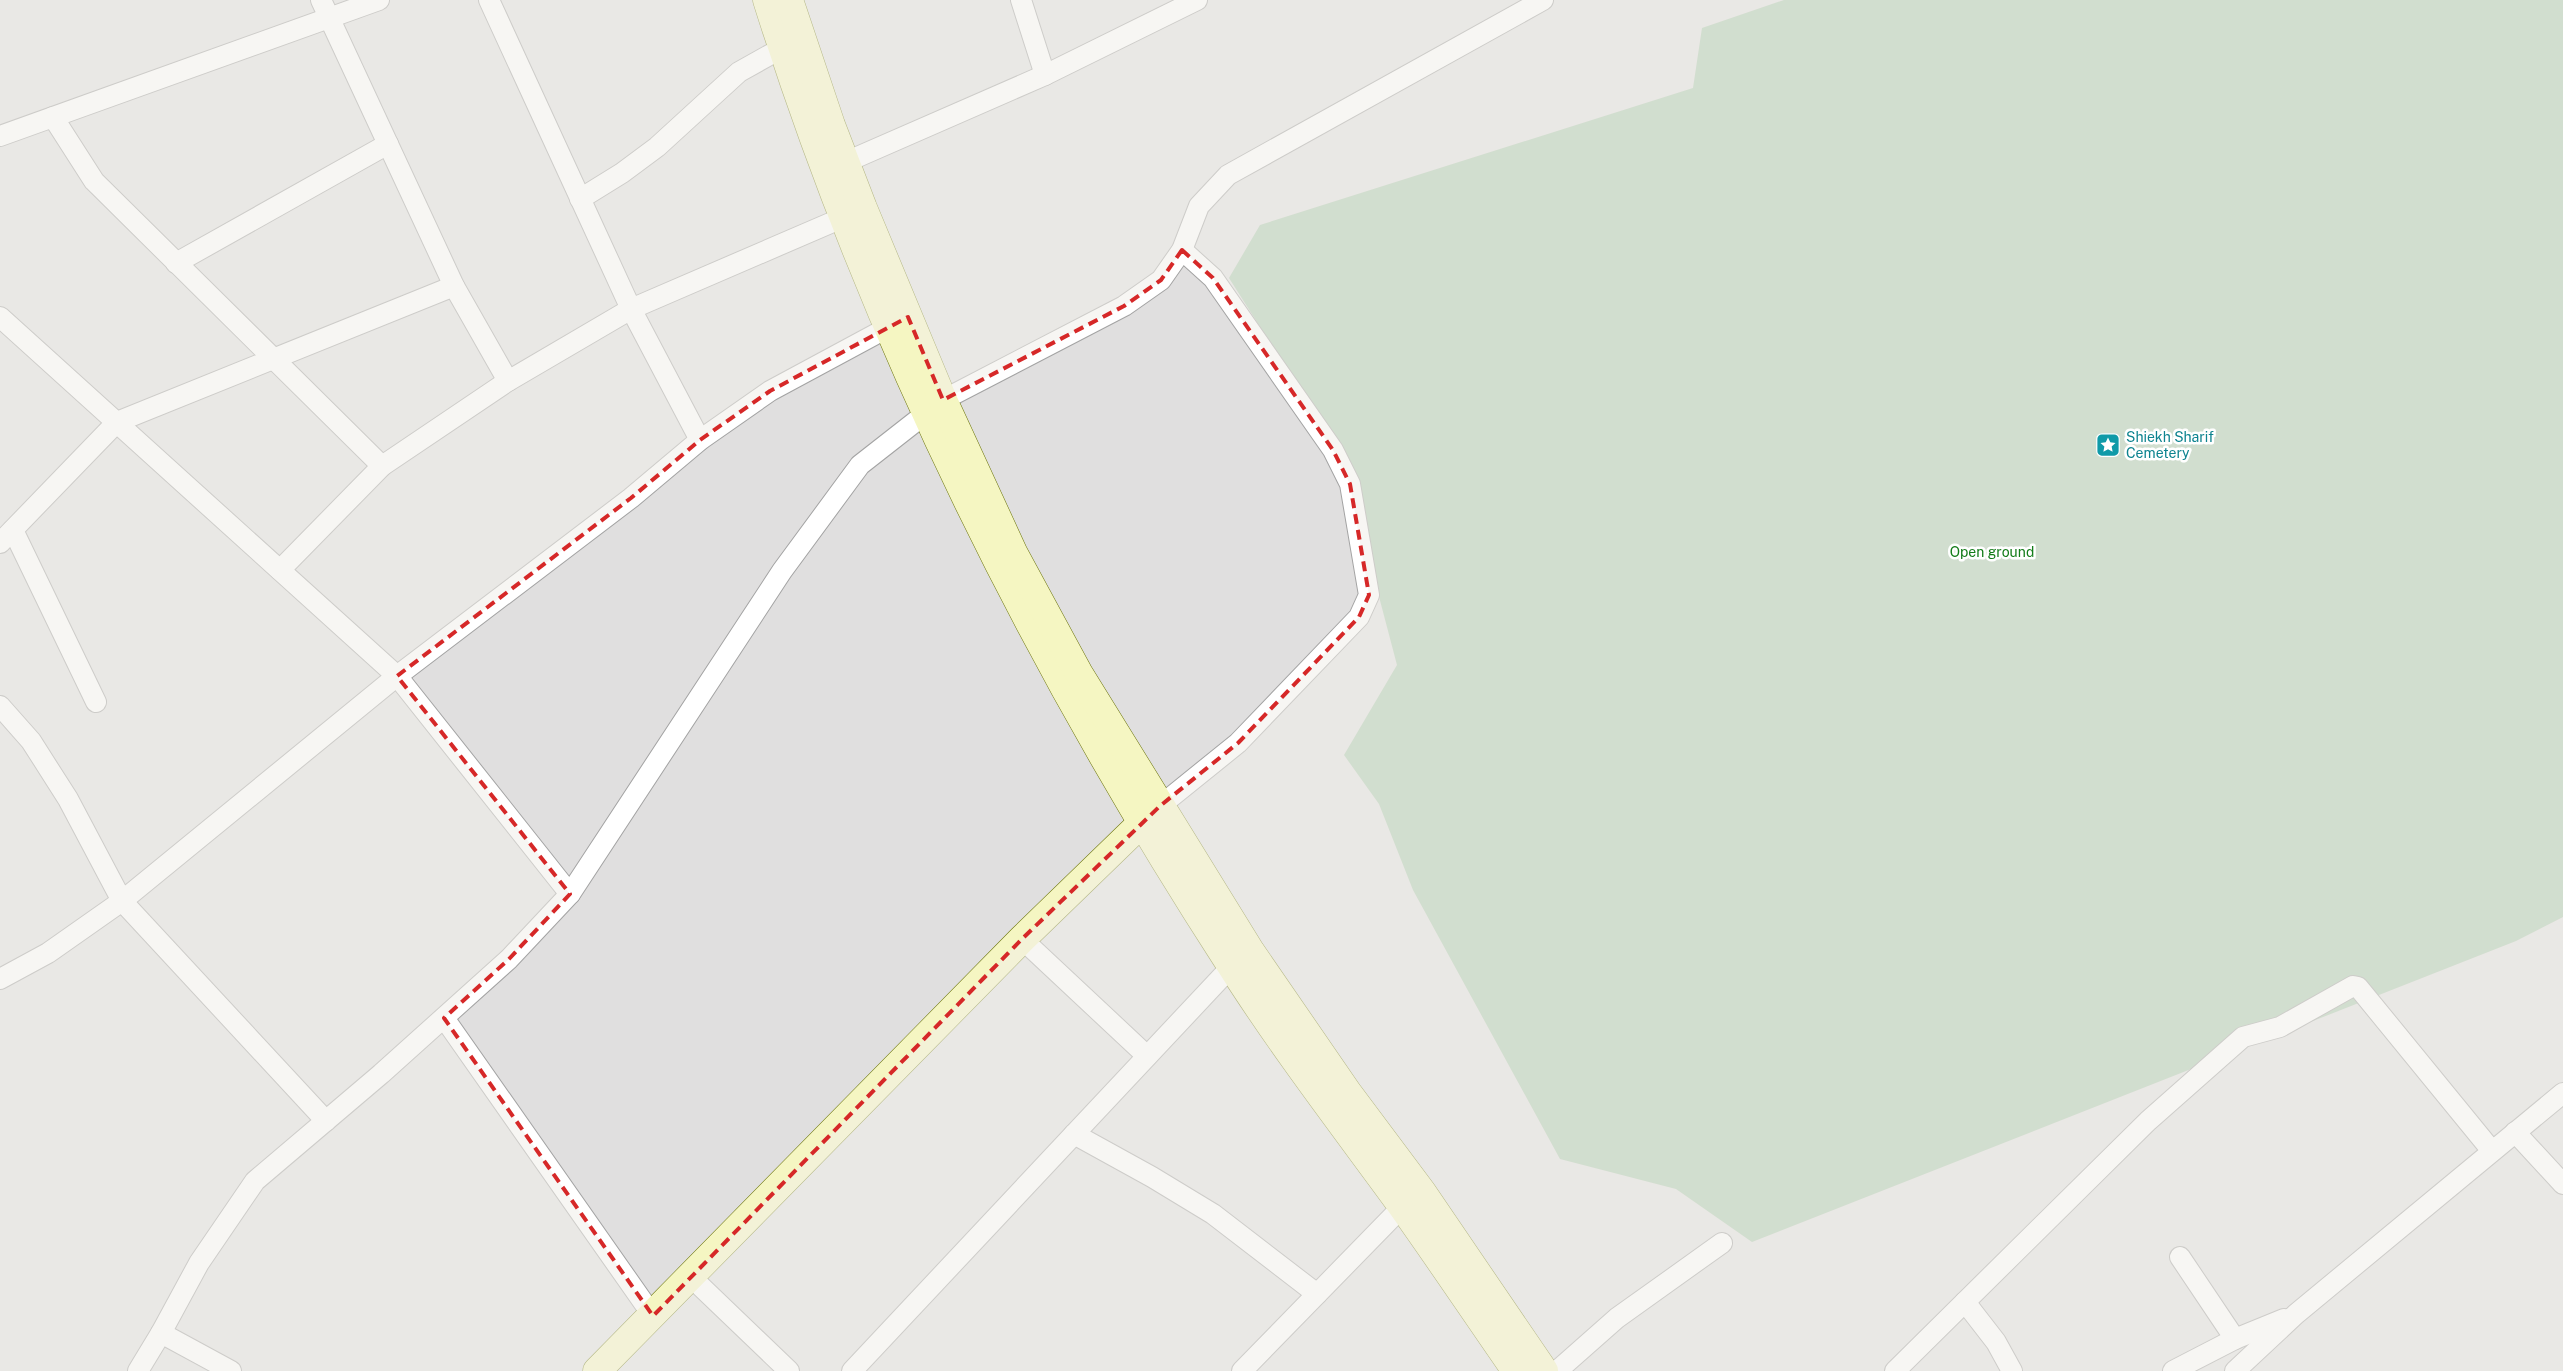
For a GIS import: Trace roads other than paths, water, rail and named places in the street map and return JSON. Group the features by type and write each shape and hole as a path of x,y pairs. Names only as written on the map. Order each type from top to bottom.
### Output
{"main road":[{"path":"767,0 842,218 898,322"},
{"path":"789,0 846,162 898,322 997,564 1060,683 1151,814 1251,952 1348,1093 1422,1192 1544,1371"},
{"path":"598,1371 1022,939 1151,814"},
{"path":"1151,814 1231,967 1516,1371"}],"street":[{"path":"321,0 454,286 508,381"},
{"path":"0,136 379,0"},
{"path":"489,0 630,309 700,440"},
{"path":"1021,0 1045,75"},
{"path":"846,162 1045,75 1197,0"},
{"path":"138,1371 162,1333 199,1263 255,1181 444,1018 509,959 570,894 782,571 860,465 934,407 1124,306 1161,280 1182,250 1199,206 1228,175 1544,0"},
{"path":"580,199 622,173 657,147 739,72 782,48"},
{"path":"52,117 94,181 382,466"},
{"path":"176,263 388,144"},
{"path":"280,570 382,466 508,381 630,309 842,218"},
{"path":"1151,814 1238,743 1359,617 1369,595 1350,484 1333,450 1213,278 1182,250"},
{"path":"96,702 4,537 117,422 454,286"},
{"path":"0,317 397,676 570,894"},
{"path":"0,978 48,953 122,901 397,676 631,498 700,440 770,391 898,322"},
{"path":"0,706 31,741 68,799 122,901 326,1121"},
{"path":"1022,939 1147,1056"},
{"path":"852,1371 1231,967"},
{"path":"1896,1371 2148,1121 2243,1037 2280,1027 2353,986 2358,987 2492,1151"},
{"path":"444,1018 653,1316"},
{"path":"2235,1371 2296,1314 2563,1093"},
{"path":"2515,1132 2563,1184"},
{"path":"1074,1134 1152,1177 1212,1214 1317,1294"},
{"path":"1242,1371 1402,1207"},
{"path":"1557,1371 1617,1318 1722,1243"},
{"path":"2180,1257 2235,1339"},
{"path":"690,1276 789,1371"},
{"path":"1965,1302 1996,1342 2012,1371"},
{"path":"2173,1371 2235,1339 2296,1314"},
{"path":"162,1333 231,1371"}],"place":[{"name":"Shiekh Sharif Cemetery","path":"2108,445"}],"park label":[{"name":"Open ground","path":"1992,552"}]}
